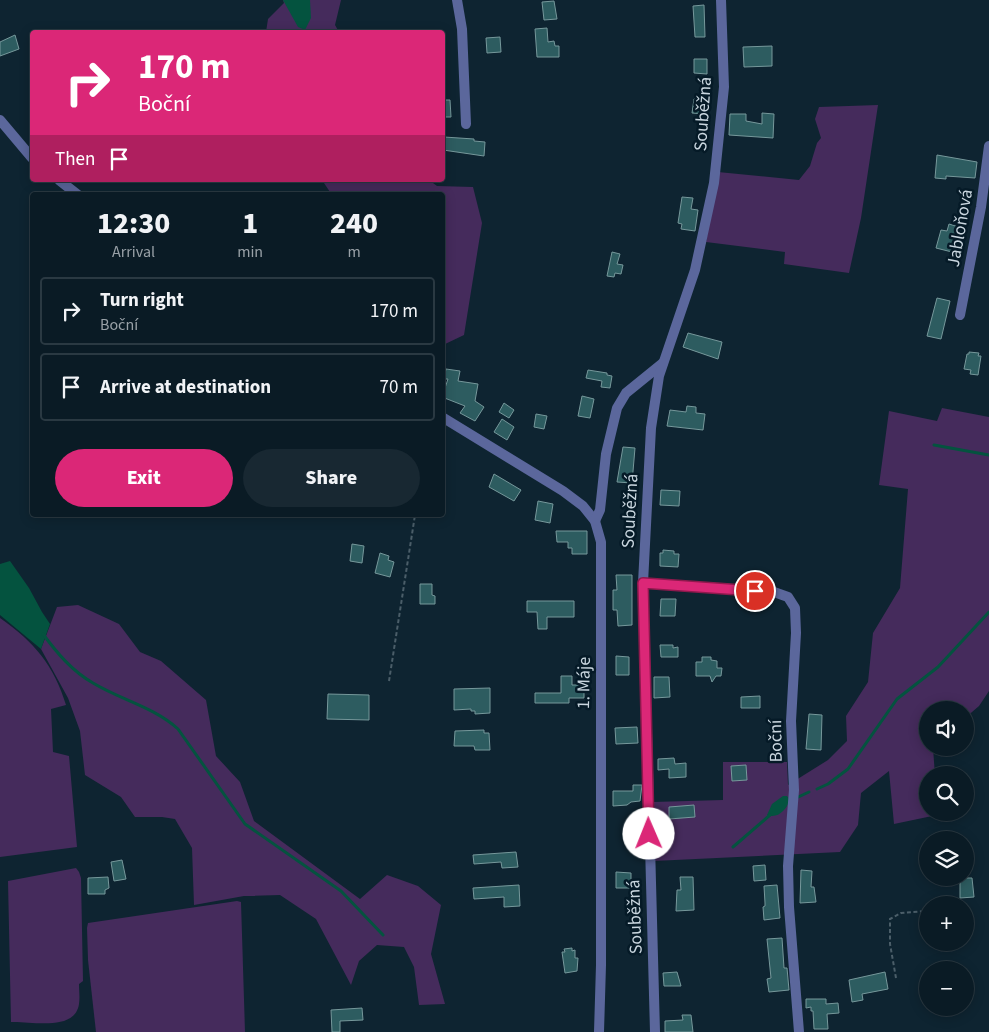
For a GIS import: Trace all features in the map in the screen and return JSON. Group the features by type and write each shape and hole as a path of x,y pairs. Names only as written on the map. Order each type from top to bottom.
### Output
{"street":[{"path":"457,0 462,29 466,124"},
{"name":"Souběžná","path":"655,1032 643,583 651,428 659,376 695,270 714,183 724,87 721,0"},
{"path":"0,120 30,156"},
{"name":"Jabloňová","path":"960,315 981,207 989,146"},
{"path":"61,182 74,192"},
{"path":"595,522 600,510 606,454 617,408 626,393 663,363"},
{"name":"1. Máje","path":"445,419 563,491 583,506 595,522 601,542 599,1032"},
{"name":"Boční","path":"643,583 774,592 788,597 795,608 796,632 791,721 794,790 788,866 799,1032"}],"path":[{"path":"389,681 415,517"},
{"path":"896,978 890,944 890,919 901,913 919,912"}],"shaded area":[{"path":"283,0 341,0 335,25 338,30 266,30 268,19 284,3"},
{"path":"283,0 310,0 311,18 305,30 298,27"},
{"path":"878,105 861,218 849,273 784,264 785,252 706,242 718,172 799,180 810,166 817,143 821,138 815,119 819,107"},
{"path":"323,182 432,182 437,186 473,187 482,223 464,335 445,344 445,192 330,192"},
{"path":"942,408 989,417 989,691 974,710 974,701 919,701 919,756 934,756 934,766 919,766 919,819 894,824 889,771 861,793 858,825 840,852 654,861 653,802 723,800 723,762 787,762 788,785 828,760 847,741 846,716 868,682 873,633 900,588 908,489 879,485 889,411 937,421"},
{"path":"10,561 29,588 50,624 41,649 0,615 0,564"},
{"path":"78,605 119,624 140,652 161,661 206,700 216,756 240,782 254,821 360,899 387,875 418,886 441,905 431,954 445,1004 419,1005 414,967 404,947 377,945 359,961 351,985 316,919 280,895 244,896 194,905 192,848 175,819 135,817 121,797 85,775 80,731 68,698 41,649 57,607"},
{"path":"0,618 23,636 49,666 66,705 51,709 53,752 69,756 77,847 0,857"},
{"path":"783,796 787,796 790,800 784,810 775,816 767,815 772,804"},
{"path":"76,868 81,878 83,981 79,984 79,1004 76,1013 61,1022 11,1022 8,881"},
{"path":"237,901 241,902 245,1032 96,1032 88,960 88,923"}],"building":[{"path":"554,1 557,19 544,20 542,2"},
{"path":"704,5 705,37 695,37 693,6"},
{"path":"547,28 548,42 554,41 555,46 559,46 559,57 537,57 535,29"},
{"path":"15,35 19,49 0,56 0,42"},
{"path":"500,37 501,52 487,53 486,38"},
{"path":"772,46 772,66 744,67 743,47"},
{"path":"694,59 707,59 707,74 694,73"},
{"path":"694,99 707,100 705,114 692,113"},
{"path":"445,100 450,100 451,117 445,117"},
{"path":"762,113 774,114 773,138 729,135 730,114 746,114 746,121 762,124"},
{"path":"445,137 474,139 474,141 485,142 484,156 445,150"},
{"path":"937,155 977,162 975,178 946,176 946,179 935,178"},
{"path":"682,197 693,198 691,209 698,210 695,231 681,229 682,224 678,223"},
{"path":"949,224 962,228 956,253 936,248 941,230 947,231"},
{"path":"612,252 620,254 617,264 623,265 621,274 615,273 614,277 607,276"},
{"path":"937,298 950,301 941,339 927,336"},
{"path":"688,333 722,342 718,359 683,347"},
{"path":"969,352 979,353 978,356 981,356 978,375 970,374 971,370 964,369"},
{"path":"446,369 460,371 458,381 478,384 475,401 484,407 475,421 460,413 465,406 445,398 445,388 448,379 445,379"},
{"path":"588,370 607,373 607,375 612,376 610,388 601,387 602,381 586,378"},
{"path":"582,396 594,399 590,418 578,416"},
{"path":"504,403 514,410 509,418 499,412"},
{"path":"687,406 696,407 696,413 705,414 703,430 667,426 670,410 686,412"},
{"path":"536,414 547,416 544,429 534,427"},
{"path":"502,419 514,427 507,440 494,432"},
{"path":"623,447 635,448 632,483 617,482"},
{"path":"494,474 521,490 514,501 489,487"},
{"path":"661,490 680,491 679,506 660,505"},
{"path":"538,501 553,504 550,523 535,520"},
{"path":"556,531 587,531 587,554 572,554 572,548 568,548 568,542 557,542"},
{"path":"352,544 364,546 362,563 350,561"},
{"path":"663,550 674,551 674,554 679,554 678,567 660,566 660,553 663,553"},
{"path":"380,553 389,556 388,560 394,562 390,577 375,573"},
{"path":"616,575 632,575 632,625 618,626 617,610 613,610 613,590 617,590"},
{"path":"420,584 432,584 432,595 435,596 435,604 420,604"},
{"path":"661,599 676,599 675,616 660,616"},
{"path":"527,601 574,601 574,617 547,617 547,629 538,629 537,612 527,612"},
{"path":"660,645 673,645 673,648 678,647 678,657 661,657"},
{"path":"616,656 629,657 629,675 616,675"},
{"path":"702,657 711,657 711,660 717,661 717,668 722,668 721,676 716,676 712,682 710,676 696,676 696,662 702,662"},
{"path":"561,676 572,676 572,685 584,685 584,698 569,698 569,703 535,703 535,693 561,693"},
{"path":"654,677 669,677 670,697 654,698"},
{"path":"490,688 490,713 475,714 475,711 471,711 471,709 454,710 454,689"},
{"path":"328,694 369,695 369,720 327,719"},
{"path":"760,696 760,708 741,708 741,697"},
{"path":"809,714 822,715 821,750 806,749"},
{"path":"637,727 638,743 616,744 615,728"},
{"path":"484,730 484,733 489,733 490,750 475,750 474,746 454,746 455,731"},
{"path":"674,758 675,764 686,763 686,777 669,778 669,769 658,770 658,759"},
{"path":"746,765 747,780 732,781 731,766"},
{"path":"633,785 642,785 640,801 631,802 627,805 613,806 613,791 633,791"},
{"path":"694,805 695,817 669,819 669,807"},
{"path":"516,852 518,867 502,868 501,862 474,864 473,855"},
{"path":"122,860 126,879 114,881 111,862"},
{"path":"765,865 766,880 754,881 753,866"},
{"path":"801,870 812,871 811,887 814,887 816,902 800,903"},
{"path":"616,872 631,873 631,888 616,888"},
{"path":"108,877 109,888 105,890 105,894 88,894 88,878"},
{"path":"680,877 693,877 694,910 676,911 677,890 681,890"},
{"path":"519,885 520,906 504,907 504,897 474,899 473,888"},
{"path":"777,885 780,918 764,920 764,886"},
{"path":"960,886 973,886 974,896 960,896"},
{"path":"782,938 784,968 787,968 789,990 769,992 767,979 771,978 767,939"},
{"path":"572,948 572,951 575,950 575,958 578,958 577,971 565,973 562,952 565,952 564,949"},
{"path":"677,972 681,986 664,986 663,973"},
{"path":"885,972 888,989 862,994 863,1000 852,1002 849,980"},
{"path":"806,999 826,999 826,1004 838,1003 839,1013 827,1014 828,1029 814,1029 813,1011 811,1011 811,1007 806,1008"},
{"path":"362,1008 363,1020 340,1021 340,1032 332,1032 331,1010"},
{"path":"682,1015 691,1015 693,1032 665,1032 665,1021 683,1020"}],"waterway":[{"path":"934,445 989,455"},
{"path":"817,789 828,784 848,769 897,699 938,667 989,612"},
{"path":"43,634 65,661 85,678 169,721 178,729 245,824 341,891 383,935"},
{"path":"796,798 809,792"},
{"path":"733,847 770,815"}],"route":[{"path":"649,834 643,583 755,591"}]}
